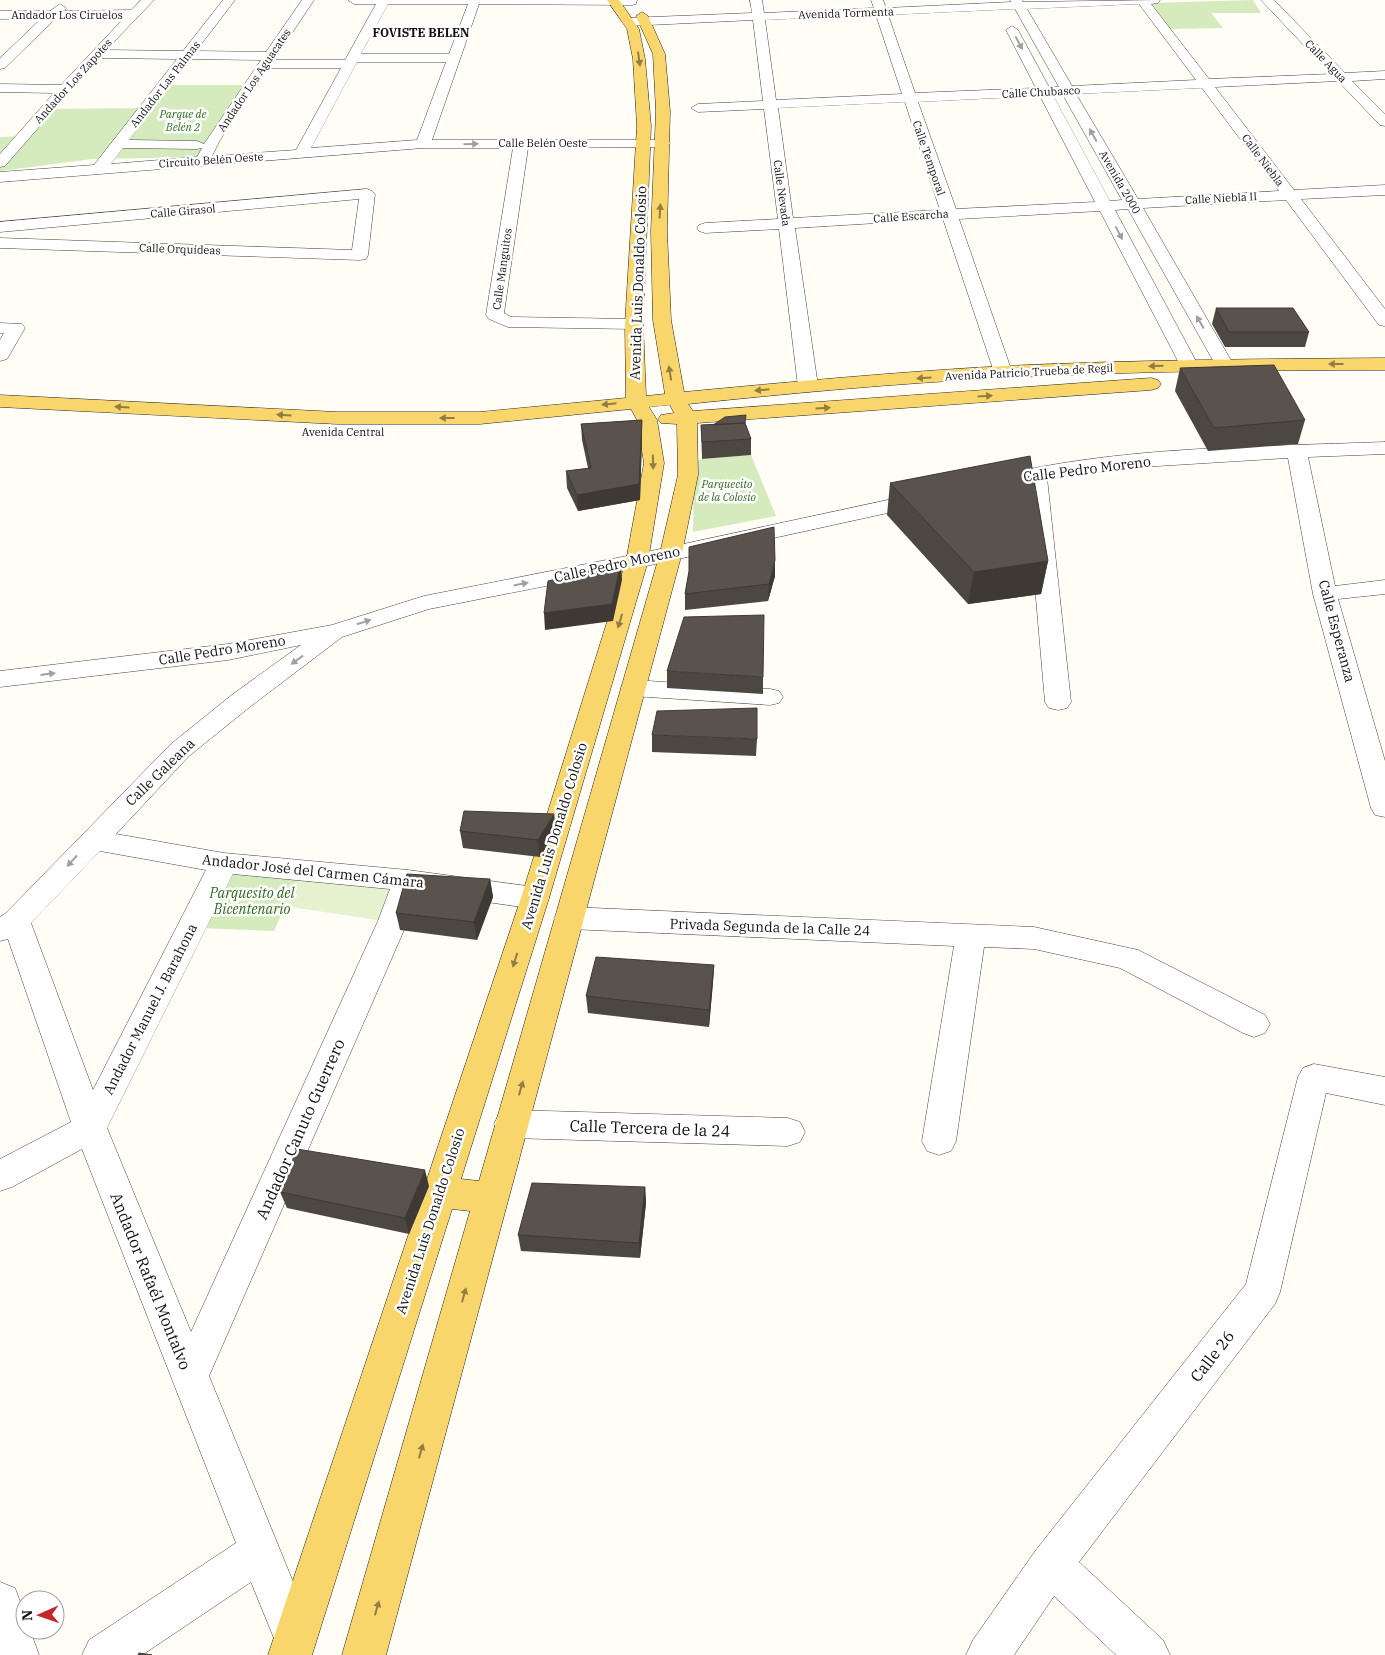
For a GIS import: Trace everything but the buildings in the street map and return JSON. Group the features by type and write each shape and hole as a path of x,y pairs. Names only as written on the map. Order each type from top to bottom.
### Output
{"main road":[{"name":"Avenida Luis Donaldo Colosio","path":"293,1646 536,898 638,561 654,463 641,411 634,324 644,135 639,59 629,9"},
{"path":"364,1655 633,688 670,552 688,475 681,408 662,320 658,231 644,135"},
{"name":"Avenida Patricio Trueba de Regil","path":"681,408 808,386 1003,372 1224,364 1385,364"},
{"name":"Avenida Patricio Trueba de Regil","path":"681,408 1209,380 1385,382"},
{"name":"Avenida Central","path":"0,401 337,418 480,418 681,408"},
{"name":"Avenida Central","path":"0,416 317,433 460,432 641,411"},
{"path":"440,1192 491,1198"}],"street":[{"path":"0,65 55,15 68,0"},
{"name":"Andador Los Zapotes","path":"0,163 95,54 148,0"},
{"name":"Andador Las Palmas","path":"100,168 229,0"},
{"name":"Andador Los Aguacates","path":"202,162 213,140 308,0"},
{"path":"354,0 557,1 629,9"},
{"path":"301,153 384,0"},
{"name":"Avenida Tormenta","path":"1017,2 1037,0"},
{"name":"Calle Niebla","path":"1142,0 1385,321"},
{"name":"Avenida Tormenta","path":"629,9 757,9 1154,0"},
{"name":"Calle Agua","path":"1267,0 1385,122"},
{"path":"422,144 474,1"},
{"name":"Avenida 2000","path":"1017,2 1068,91 1189,365"},
{"name":"Avenida 2000","path":"997,3 1045,92 1224,364"},
{"name":"Calle Temporal","path":"879,6 1003,372"},
{"name":"Calle Nevada","path":"757,9 808,386"},
{"name":"Andador Los Ciruelos","path":"0,15 135,14"},
{"path":"95,54 188,55 267,60 351,61 454,58"},
{"name":"Calle Chubasco","path":"698,108 1385,75"},
{"path":"0,88 65,88"},
{"path":"559,143 567,128"},
{"name":"Calle Belén Oeste","path":"422,144 559,143 644,135"},
{"path":"118,144 194,146 213,140"},
{"name":"Calle Manguitos","path":"521,143 495,315 508,322 634,324"},
{"name":"Circuito Belén Oeste","path":"0,177 422,144"},
{"name":"Calle Niebla II","path":"1118,203 1385,190"},
{"name":"Calle Girasol","path":"0,227 367,194 360,255"},
{"name":"Calle Escarcha","path":"705,228 1118,203"},
{"name":"Calle Orquídeas","path":"0,243 360,255"},
{"path":"0,328 16,328 0,355"},
{"name":"Calle Pedro Moreno","path":"980,486 1038,473 1115,462 1385,448"},
{"name":"Calle Esperanza","path":"1297,452 1326,594 1379,761 1385,808"},
{"path":"1038,473 1036,483 1058,702"},
{"name":"Calle Pedro Moreno","path":"0,679 228,652 336,631 424,603 638,561 670,552 941,494"},
{"path":"1326,594 1385,587"},
{"name":"Calle Galeana","path":"8,926 180,750 242,700 336,631"},
{"path":"633,688 770,696"},
{"name":"Andador José del Carmen Cámara","path":"92,840 224,863 408,880 536,898"},
{"name":"Andador Manuel J. Barahona","path":"90,1128 224,863"},
{"name":"Andador Canuto Guerrero","path":"189,1378 393,921 408,880"},
{"name":"Privada Segunda de la Calle 24","path":"569,918 1034,938 1127,958 1254,1024"},
{"name":"Andador Rafaél Montalvo","path":"8,926 189,1378 261,1551 293,1646"},
{"path":"939,1141 970,935"},
{"name":"Calle 26","path":"988,1655 1051,1565 1262,1292 1314,1077 1385,1091"},
{"name":"Calle Tercera de la 24","path":"511,1124 788,1132"},
{"path":"0,1176 90,1128"},
{"path":"104,1655 261,1551"},
{"path":"1051,1565 1148,1655"},
{"path":"0,1603 18,1655"}],"green space":[{"path":"1253,0 1261,13 1211,13 1223,28 1170,29 1151,3"},
{"name":"Parque de Belén 2","path":"164,85 250,85 204,157 92,159 0,171 0,137 23,136 47,109 146,108"},
{"name":"Parquecito de la Colosio","path":"751,455 776,516 693,532 694,461"},
{"name":"Parquesito del Bicentenario","path":"225,869 298,875 274,931 198,928"},
{"path":"298,875 401,884 384,921 284,906"}],"district":[{"name":"FOVISTE BELEN","path":"421,32"}]}
